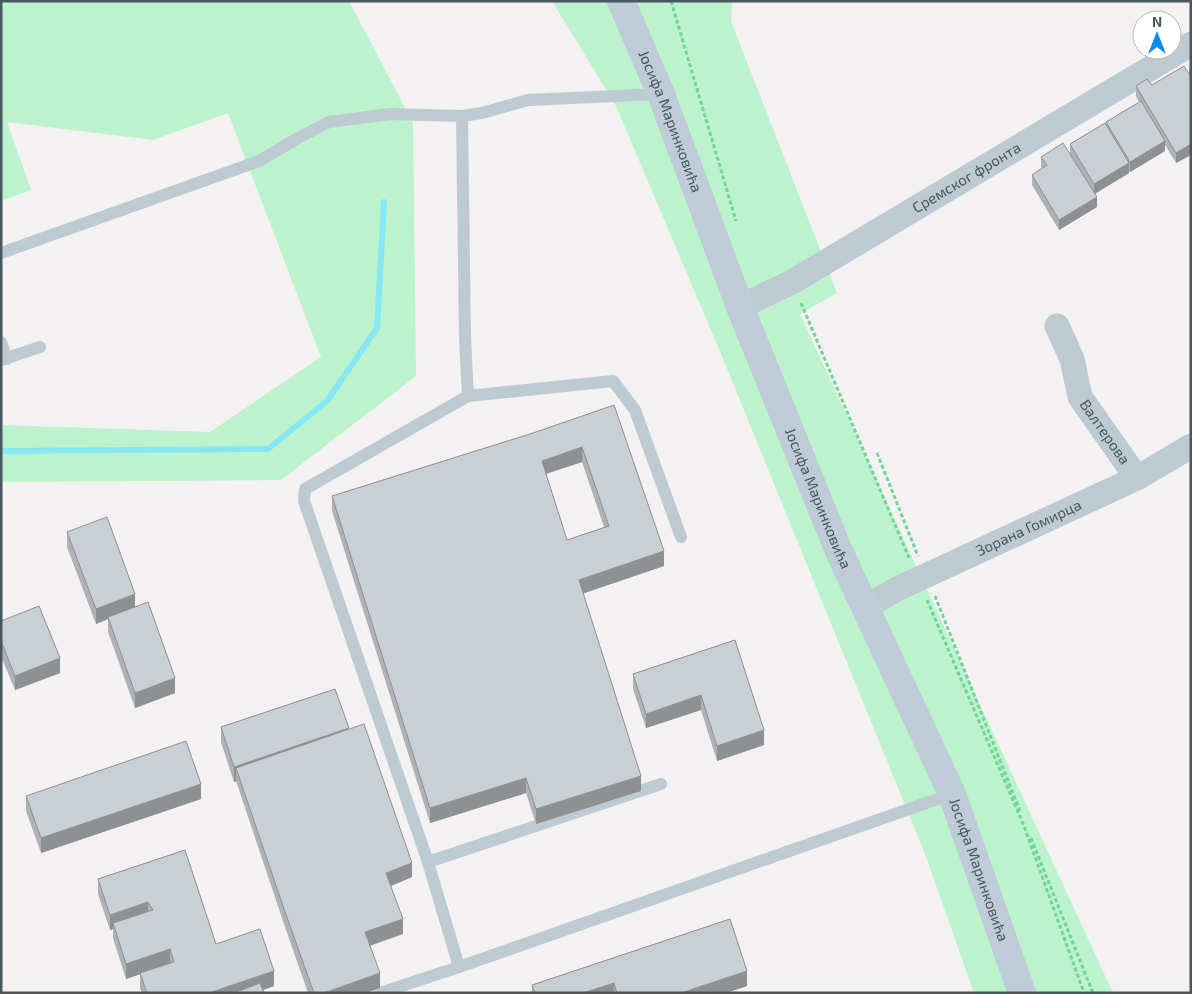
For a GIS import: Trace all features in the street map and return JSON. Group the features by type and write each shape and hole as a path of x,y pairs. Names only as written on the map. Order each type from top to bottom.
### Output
{"street":[{"name":"Јосифа Маринковића","path":"621,1 662,94 740,306 838,549 952,794 1022,993"},
{"name":"Сремског фронта","path":"740,306 792,282 1191,44"},
{"name":"Валтерова","path":"1057,326 1072,359 1080,397 1137,478"},
{"name":"Зорана Гомирца","path":"866,607 897,589 1137,478 1191,446"}],"lane":[{"path":"1,253 258,161 329,122 390,114 462,116 482,113 528,100 662,94"},
{"path":"462,116 465,338 468,396"},
{"path":"1,342 4,359 40,347"},
{"path":"459,967 428,862 304,501 305,489 468,396 613,381 635,410 681,537"},
{"path":"428,862 661,784"},
{"path":"380,993 952,794"}],"path":[{"path":"671,1 738,227"},
{"path":"792,282 922,578 1024,826 1084,993"},
{"path":"877,453 922,578 1092,993"}],"green space":[{"path":"1,1 349,1 413,123 416,376 281,480 1,482 1,425 210,432 321,357 228,113 153,140 7,122 31,190 1,201"},
{"path":"552,1 732,1 731,21 837,293 800,314 1113,993 974,993 925,854 719,349 616,106"}],"building":[{"path":"1184,66 1191,77 1191,144 1176,153 1136,86 1147,79 1152,85"},
{"path":"1141,101 1165,141 1130,162 1106,122"},
{"path":"1105,123 1129,163 1094,184 1070,144"},
{"path":"1063,143 1097,197 1059,220 1032,175 1047,165 1041,157"},
{"path":"614,405 664,551 579,580 641,776 536,809 526,778 430,808 332,496 533,433","holes":["582,447 609,526 567,540 542,461"]},
{"path":"107,517 135,594 96,609 67,532"},
{"path":"148,602 175,678 135,693 108,617"},
{"path":"39,606 60,658 15,676 1,641 1,621"},
{"path":"735,640 764,730 717,746 701,695 646,714 633,674"},
{"path":"335,689 349,728 234,767 221,727"},
{"path":"364,724 412,863 386,873 403,919 365,932 380,973 324,993 314,993 236,768"},
{"path":"186,741 201,784 41,838 26,796"},
{"path":"185,850 216,944 260,929 274,971 209,993 147,993 140,973 174,962 170,949 126,964 113,923 153,910 148,902 110,915 98,879"},
{"path":"730,919 747,971 681,993 617,993 614,983 583,993 535,993 532,985"},
{"path":"260,983 264,993 234,993"}],"waterway":[{"path":"1,451 268,449 327,401 377,328 384,202"}]}
